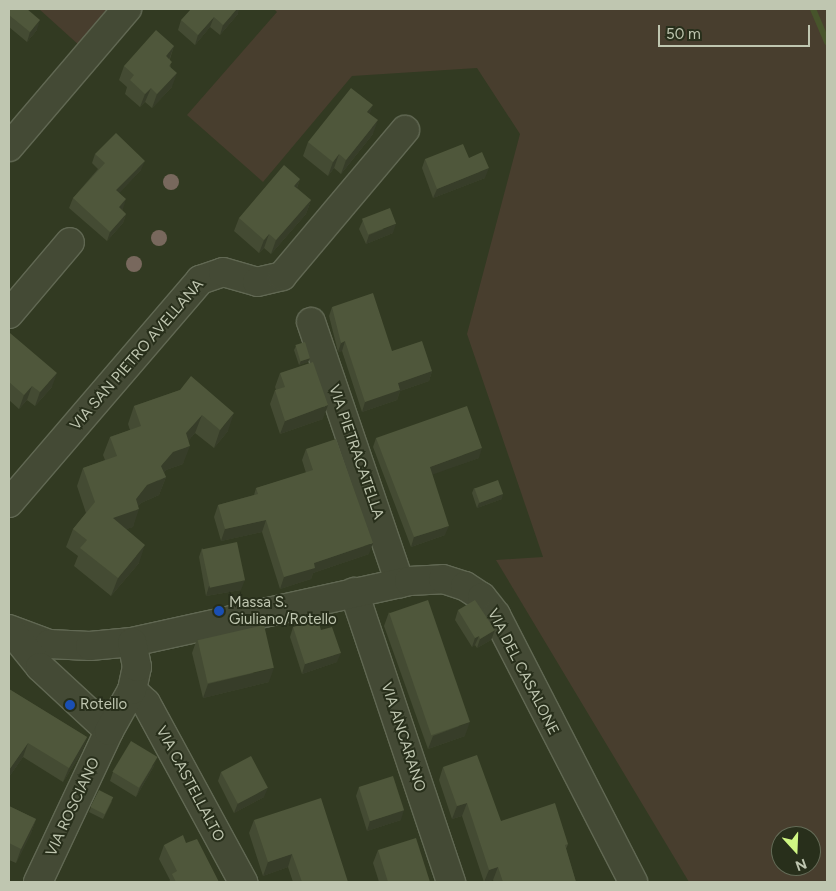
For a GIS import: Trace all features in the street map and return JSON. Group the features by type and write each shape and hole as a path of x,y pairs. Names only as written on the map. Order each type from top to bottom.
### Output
{"street":[{"path":"9,147 127,9"},
{"name":"VIA SAN PIETRO AVELLANA","path":"9,503 200,280 223,272 262,282 282,276 405,130"},
{"path":"9,314 70,242"},
{"name":"VIA PIETRACATELLA","path":"311,322 400,583"},
{"name":"VIA DEL CASALONE","path":"9,630 58,646 132,642 400,583 434,579 455,582 475,590 492,608 633,882"},
{"name":"VIA ANCARANO","path":"354,592 451,882"},
{"path":"9,630 40,667 109,731"},
{"name":"VIA ROSCIANO","path":"38,882 109,731 132,690 137,667 132,642"},
{"name":"VIA CASTELLALTO","path":"132,690 146,703 243,882"}],"shaded area":[{"path":"39,9 113,9 80,46"},
{"path":"274,9 827,9 827,882 689,882 496,560 543,557 467,334 520,134 477,68 352,76 263,182 187,115 277,12"}],"building":[{"path":"9,9 27,9 40,20 30,32 9,15"},
{"path":"191,9 237,9 223,25 214,17 198,35 181,20"},
{"path":"156,30 174,46 166,56 172,62 169,66 177,73 157,94 151,88 145,94 130,80 134,75 124,66"},
{"path":"351,88 373,105 367,112 378,120 346,160 339,154 333,162 308,142"},
{"path":"116,133 145,161 116,190 126,199 119,207 126,214 110,232 73,198 105,163 95,154"},
{"path":"463,144 469,158 482,152 489,168 437,189 425,159"},
{"path":"284,165 300,179 294,186 311,200 276,240 269,234 264,240 239,218"},
{"path":"390,208 396,224 368,235 362,219"},
{"path":"373,293 392,351 422,341 432,371 398,383 400,390 365,402 345,341 341,343 332,307"},
{"path":"10,333 57,373 40,392 32,386 24,395 9,382"},
{"path":"305,342 310,358 300,361 295,345"},
{"path":"313,362 328,405 285,421 275,390 285,387 280,373"},
{"path":"191,376 234,413 220,430 202,415 186,433 190,446 173,452 161,466 166,477 147,485 136,499 139,509 113,518 145,545 118,578 80,548 87,540 73,529 95,502 83,468 117,456 110,437 141,426 134,406 180,390"},
{"path":"467,406 482,448 430,467 449,526 414,537 376,438"},
{"path":"336,439 373,543 314,563 315,568 284,577 266,520 225,529 218,505 258,494 256,488 313,470 306,449"},
{"path":"498,480 503,494 480,503 475,489"},
{"path":"237,542 245,580 210,588 202,549"},
{"path":"428,600 470,722 431,735 389,613"},
{"path":"475,600 495,630 480,639 479,636 475,638 458,610"},
{"path":"318,620 321,630 332,627 341,653 305,664 293,627"},
{"path":"264,625 274,668 208,683 198,640"},
{"path":"9,689 87,737 69,768 28,743 9,770"},
{"path":"131,741 158,757 139,788 112,772"},
{"path":"477,755 501,821 555,803 568,844 565,845 576,882 503,882 498,867 489,870 467,803 457,806 443,767"},
{"path":"251,756 268,788 238,804 221,772"},
{"path":"393,776 404,810 370,821 359,787"},
{"path":"99,790 113,797 105,814 90,807"},
{"path":"321,798 348,882 302,882 292,854 268,862 254,820"},
{"path":"9,806 36,819 21,849 9,843"},
{"path":"183,835 186,843 197,839 219,882 176,882 172,874 177,871 164,845"},
{"path":"416,838 430,882 388,882 378,850"}],"waterway":[{"path":"813,9 827,42"}],"place":[{"name":"Massa S. Giuliano/Rotello","path":"219,611"},
{"name":"Rotello","path":"70,705"}]}
